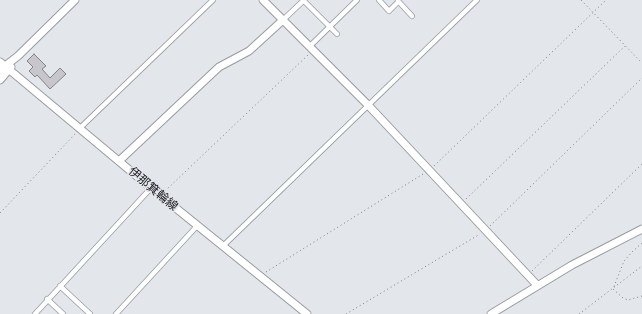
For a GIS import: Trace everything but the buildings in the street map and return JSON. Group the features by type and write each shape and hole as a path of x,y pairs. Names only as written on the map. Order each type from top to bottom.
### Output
{"street":[{"path":"0,80 3,67 18,56 75,0"},
{"path":"79,129 213,0"},
{"path":"263,0 368,105 537,285"},
{"path":"119,161 219,67 249,51 304,0 337,34"},
{"path":"312,48 330,26 357,0"},
{"path":"379,0 389,11 397,1 412,16"},
{"path":"223,246 477,0"},
{"name":"伊那箕輪線","path":"3,67 307,314"},
{"path":"35,314 47,299 151,188"},
{"path":"116,314 197,226"},
{"path":"491,314 572,265 642,228"},
{"path":"60,286 90,314"},
{"path":"47,299 63,314"}],"path":[{"path":"582,0 642,63"},
{"path":"260,276 430,170 606,0"},
{"path":"462,204 625,46"},
{"path":"160,195 312,48"},
{"path":"346,314 486,230 642,78"},
{"path":"0,213 79,129"},
{"path":"528,275 642,164"},
{"path":"613,289 624,261 632,251 642,243"},
{"path":"579,314 642,266"},
{"path":"613,289 623,298 628,300 642,296"}]}
